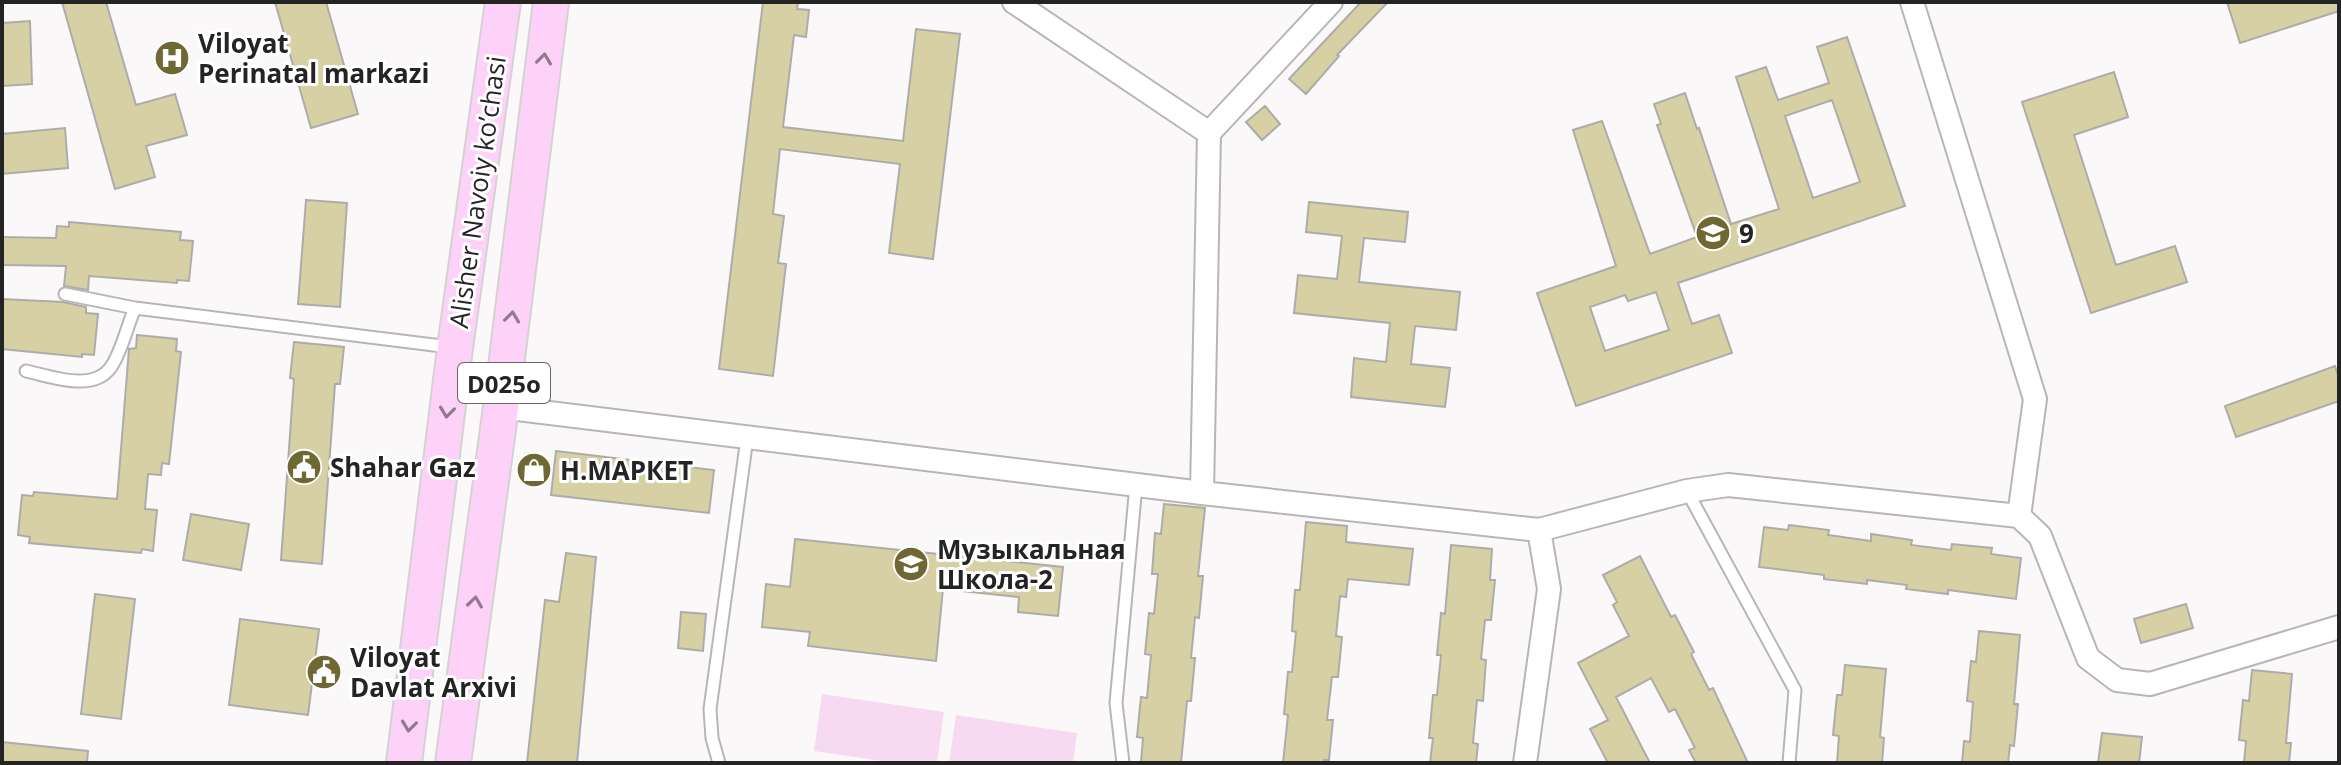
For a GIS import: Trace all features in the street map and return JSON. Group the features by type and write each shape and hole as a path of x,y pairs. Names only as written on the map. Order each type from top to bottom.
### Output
{"main road":[{"name":"Alisher Navoiy ko’chasi","path":"404,763 455,348 503,2"},
{"name":"Alisher Navoiy ko’chasi","path":"453,763 551,2"}],"street":[{"path":"1014,2 1209,133"},
{"path":"1202,493 1209,133 1331,2"},
{"path":"1912,2 2035,399 2019,516"},
{"path":"501,407 1202,493 1539,530 1687,491 1728,485 2019,516 2040,536 2088,658 2117,680 2150,684 2339,627"},
{"path":"1525,763 1549,589 1539,530"}],"lane":[{"path":"65,294 135,308 455,348"},
{"path":"26,371 79,382 96,378 110,369 135,308"},
{"path":"719,763 712,738 710,709 747,438"},
{"path":"1123,763 1116,703 1136,485"},
{"path":"1687,491 1795,690 1789,763"}],"shaded area":[{"path":"822,694 944,712 937,763 896,763 814,751"},
{"path":"956,715 1077,733 1073,763 949,763"}],"building":[{"path":"62,2 106,2 136,105 175,94 187,135 146,146 155,177 115,189"},
{"path":"275,2 326,2 358,114 311,128"},
{"path":"763,2 798,2 797,9 809,10 806,37 794,35 783,127 903,141 916,29 960,34 933,259 889,253 900,164 780,149 773,214 784,216 778,263 786,264 773,376 719,369"},
{"path":"1361,2 1388,2 1337,55 1306,94 1289,79"},
{"path":"2227,2 2339,2 2339,11 2240,43"},
{"path":"30,21 32,84 2,86 2,23"},
{"path":"1847,37 1905,206 1678,283 1692,324 1719,315 1732,353 1576,406 1537,293 1616,266 1573,130 1602,121 1650,254 1697,237 1657,125 1661,124 1654,104 1685,93 1731,224 1779,209 1736,77 1766,67 1778,100 1829,83 1817,47","holes":["1832,100 1860,182 1813,198 1785,116","1656,292 1669,330 1605,351 1590,307 1625,295 1628,301"]},
{"path":"2114,72 2128,117 2074,135 2116,265 2175,246 2187,282 2091,313 2022,102"},
{"path":"1265,106 1280,124 1262,140 1246,122"},
{"path":"65,128 68,168 2,174 2,134"},
{"path":"306,200 347,203 340,307 298,304"},
{"path":"1309,202 1408,212 1405,242 1364,238 1359,282 1460,292 1456,330 1415,326 1411,364 1450,368 1445,407 1351,397 1354,358 1386,362 1390,323 1294,313 1298,275 1337,279 1342,236 1306,232"},
{"path":"69,222 181,232 180,240 193,241 189,281 177,280 177,283 89,276 88,290 64,286 66,266 2,265 2,237 56,238 57,226 69,227"},
{"path":"2,299 63,302 86,307 86,313 98,314 94,355 82,354 82,357 2,349"},
{"path":"137,335 177,339 176,351 181,352 169,464 162,463 161,475 148,474 145,509 157,510 153,551 142,549 141,553 29,543 30,537 18,535 22,495 33,496 34,492 117,499 129,349 136,348"},
{"path":"294,342 344,347 340,384 335,384 322,564 281,560"},
{"path":"2335,366 2339,378 2339,401 2236,437 2225,406"},
{"path":"556,451 714,470 709,513 551,495"},
{"path":"1164,504 1205,508 1198,576 1203,576 1199,618 1195,617 1191,701 1187,701 1181,763 1141,762 1143,738 1137,737 1141,697 1147,698 1151,655 1145,654 1149,613 1154,614 1158,574 1152,574 1155,533 1161,534"},
{"path":"191,514 249,524 241,570 183,560"},
{"path":"1306,522 1347,526 1346,542 1413,549 1409,585 1348,579 1346,597 1340,596 1336,636 1342,637 1338,677 1332,677 1327,720 1333,720 1329,760 1324,760 1324,763 1283,763 1288,672 1292,672 1296,632 1292,631 1295,590 1300,590"},
{"path":"1789,525 1829,530 1828,535 1871,541 1871,534 1912,540 1911,545 1951,550 1952,544 1992,548 1991,554 2021,558 2016,599 1948,590 1948,594 1906,589 1907,585 1867,580 1867,584 1824,579 1824,575 1759,567 1764,527 1788,530"},
{"path":"795,539 1063,567 1058,616 1018,612 1019,597 943,589 936,661 808,646 810,632 762,627 766,584 790,587"},
{"path":"1451,545 1492,549 1490,580 1495,580 1491,620 1485,620 1481,659 1486,660 1483,701 1477,700 1473,743 1478,744 1476,763 1430,763 1433,695 1437,695 1441,655 1437,655 1441,613 1445,614"},
{"path":"566,553 596,557 577,763 527,763 545,600 559,602"},
{"path":"1640,556 1671,617 1675,615 1694,652 1691,654 1709,690 1713,688 1748,763 1696,763 1689,750 1695,748 1675,709 1669,712 1651,678 1616,697 1650,763 1608,763 1590,729 1608,720 1578,663 1629,636 1613,605 1617,602 1603,575"},
{"path":"95,594 135,599 121,719 81,714"},
{"path":"2186,604 2193,628 2141,643 2134,619"},
{"path":"681,612 706,614 703,651 678,648"},
{"path":"240,619 319,629 308,715 229,705"},
{"path":"1979,631 2020,635 2014,704 2018,704 2014,746 2010,745 2008,763 1962,763 1964,741 1970,742 1973,702 1967,701 1971,661 1976,662"},
{"path":"1845,665 1886,669 1880,737 1884,738 1882,763 1837,763 1839,736 1833,735 1837,695 1842,695"},
{"path":"2252,670 2292,674 2286,743 2291,743 2289,763 2244,763 2246,741 2239,740 2243,700 2249,701"},
{"path":"2102,733 2142,737 2139,763 2098,763"},
{"path":"2,742 88,751 87,763 2,763"}],"place":[{"name":"Viloyat Perinatal markazi","path":"172,58"},
{"name":"9","path":"1713,233"},
{"name":"Shahar Gaz","path":"304,467"},
{"name":"Н.МАРКЕТ","path":"534,470"},
{"name":"Музыкальная Школа-2","path":"911,564"},
{"name":"Viloyat Davlat Arxivi","path":"324,672"}]}
